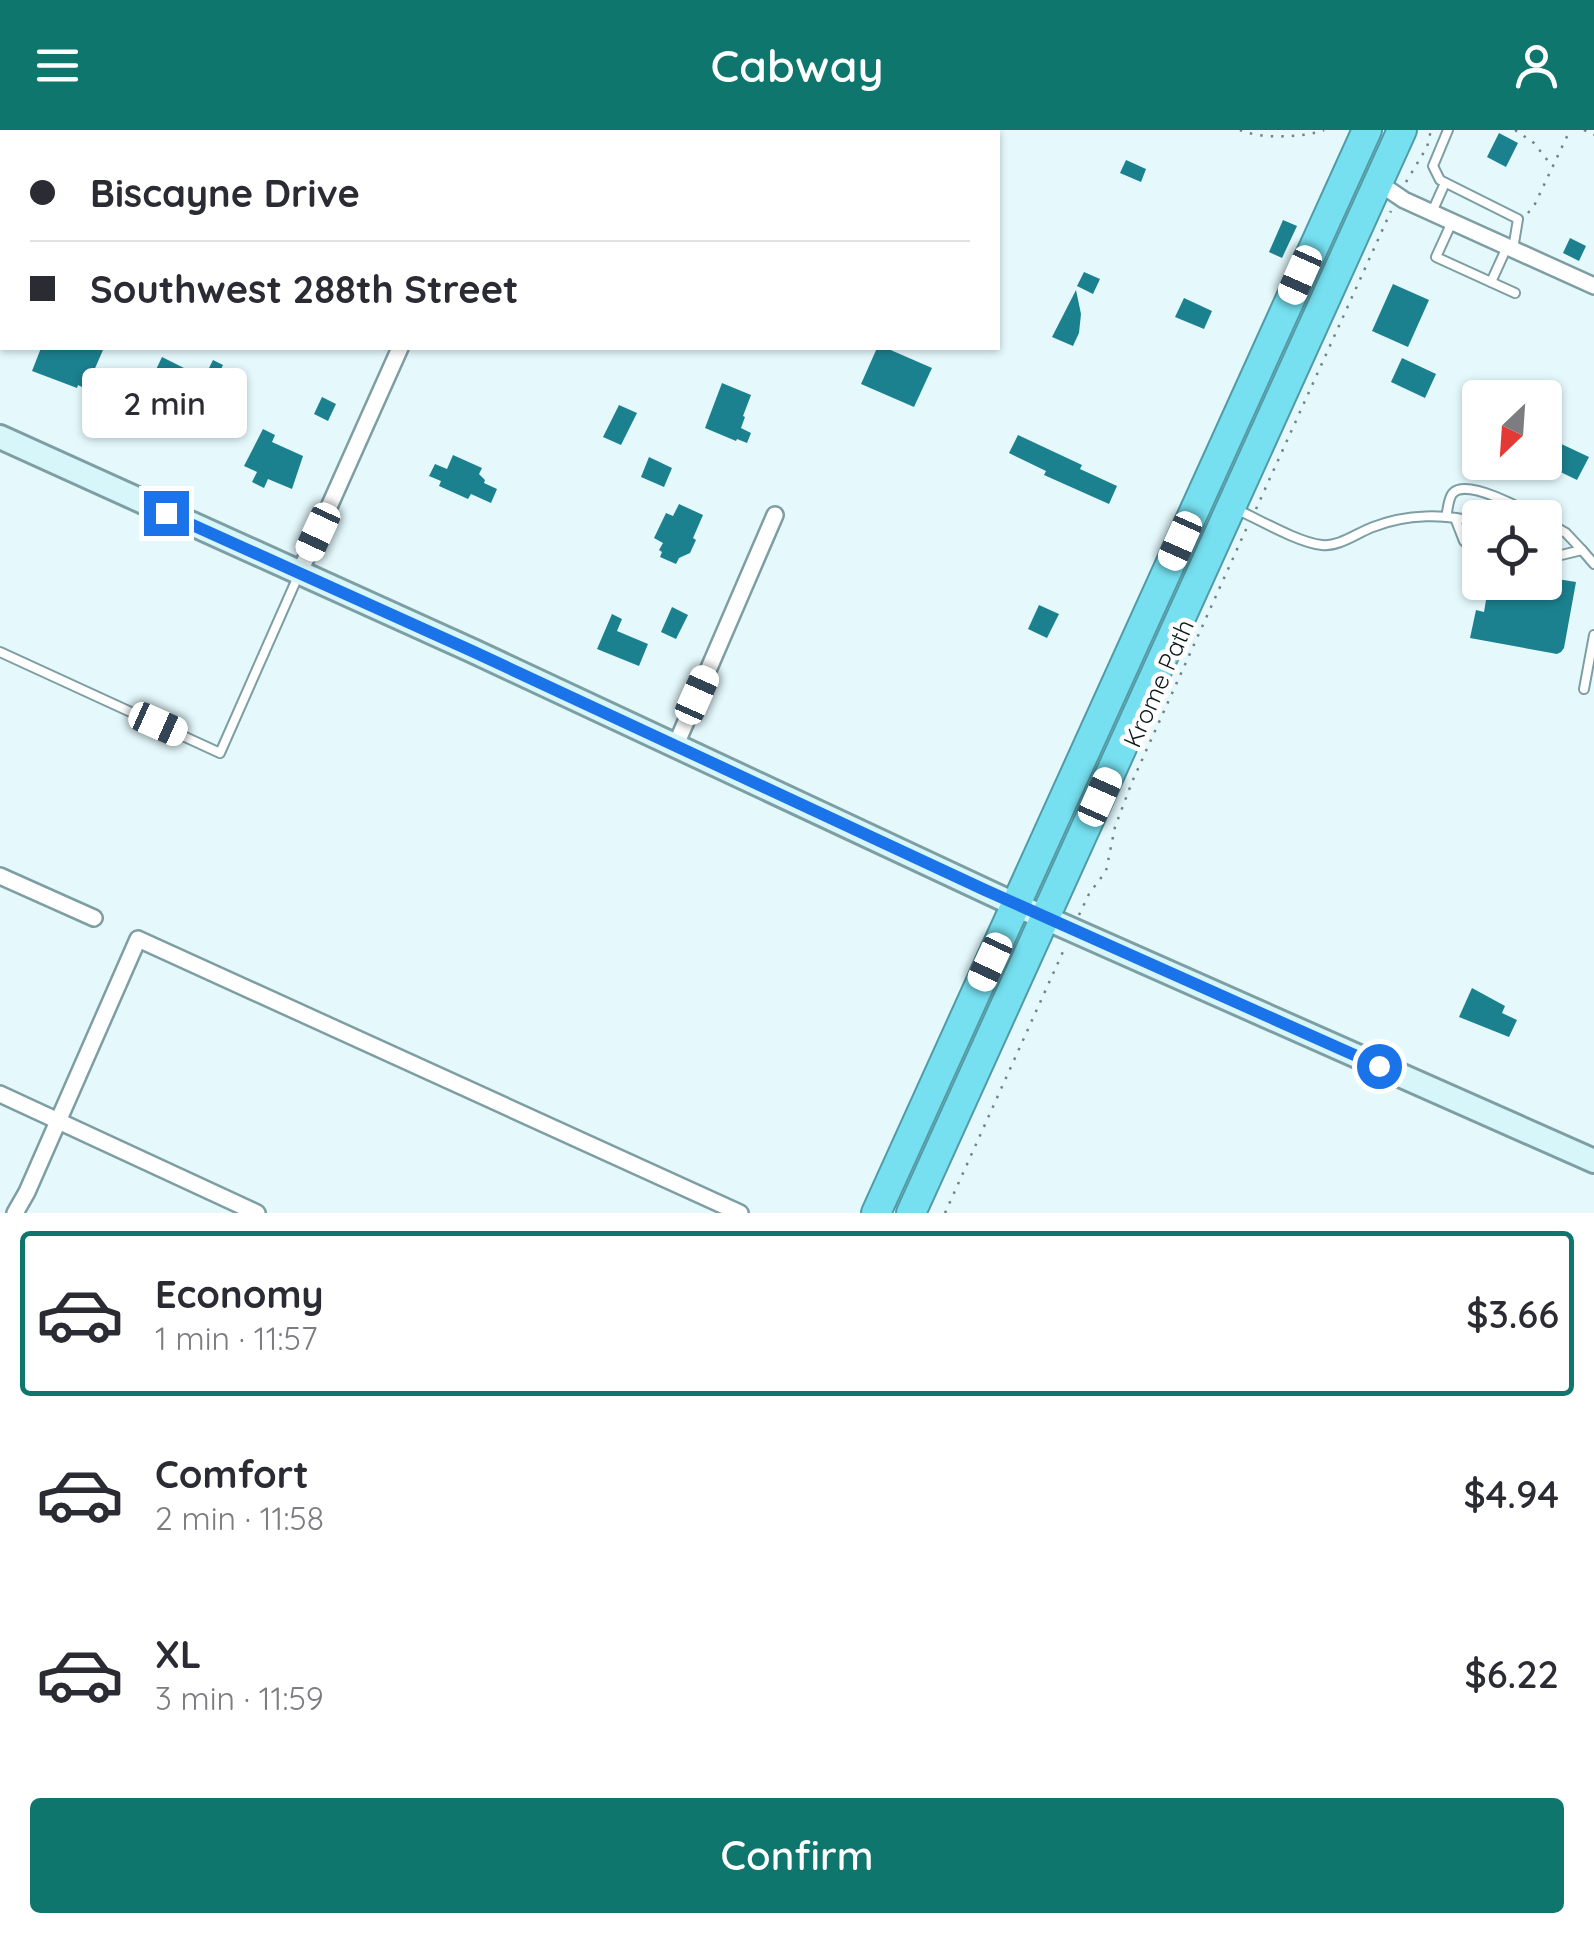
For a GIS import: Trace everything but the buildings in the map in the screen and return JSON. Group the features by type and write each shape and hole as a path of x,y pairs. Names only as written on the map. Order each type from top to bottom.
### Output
{"highway":[{"path":"911,1213 1046,917 1245,513 1350,245 1391,192 1402,130"},
{"path":"1366,132 1391,192"},
{"path":"876,1213 1366,132"},
{"path":"1344,177 1350,204 1350,245"}],"street":[{"path":"1391,192 1594,286"},
{"path":"300,574 399,350"},
{"path":"0,437 1016,904 1594,1161"},
{"path":"674,747 776,516"},
{"path":"0,876 94,918"},
{"path":"15,1213 138,938 740,1213"},
{"path":"0,1094 257,1213"}],"lane":[{"path":"1448,130 1433,166 1440,180 1518,219 1510,248 1492,282"},
{"path":"1432,212 1444,183"},
{"path":"1452,222 1436,257 1516,293"},
{"path":"1462,538 1450,518 1451,496 1456,490 1468,488 1501,500"},
{"path":"1245,513 1325,545 1392,521 1423,516 1462,520"},
{"path":"1562,531 1594,564"},
{"path":"1562,555 1582,550"},
{"path":"0,652 220,753 300,574"},
{"path":"1584,689 1594,635"}],"path":[{"path":"1240,130 1251,135 1311,135 1324,130"},
{"name":"Krome Path","path":"1080,913 1106,871 1115,827 1132,782 1245,513 1391,192 1427,148 1431,130"},
{"path":"1515,130 1534,142 1552,167"},
{"path":"1518,219 1535,204 1570,130"},
{"path":"1584,130 1594,134"},
{"path":"945,1213 1062,953"}],"route":[{"path":"166,513 985,890 1379,1066"}]}
